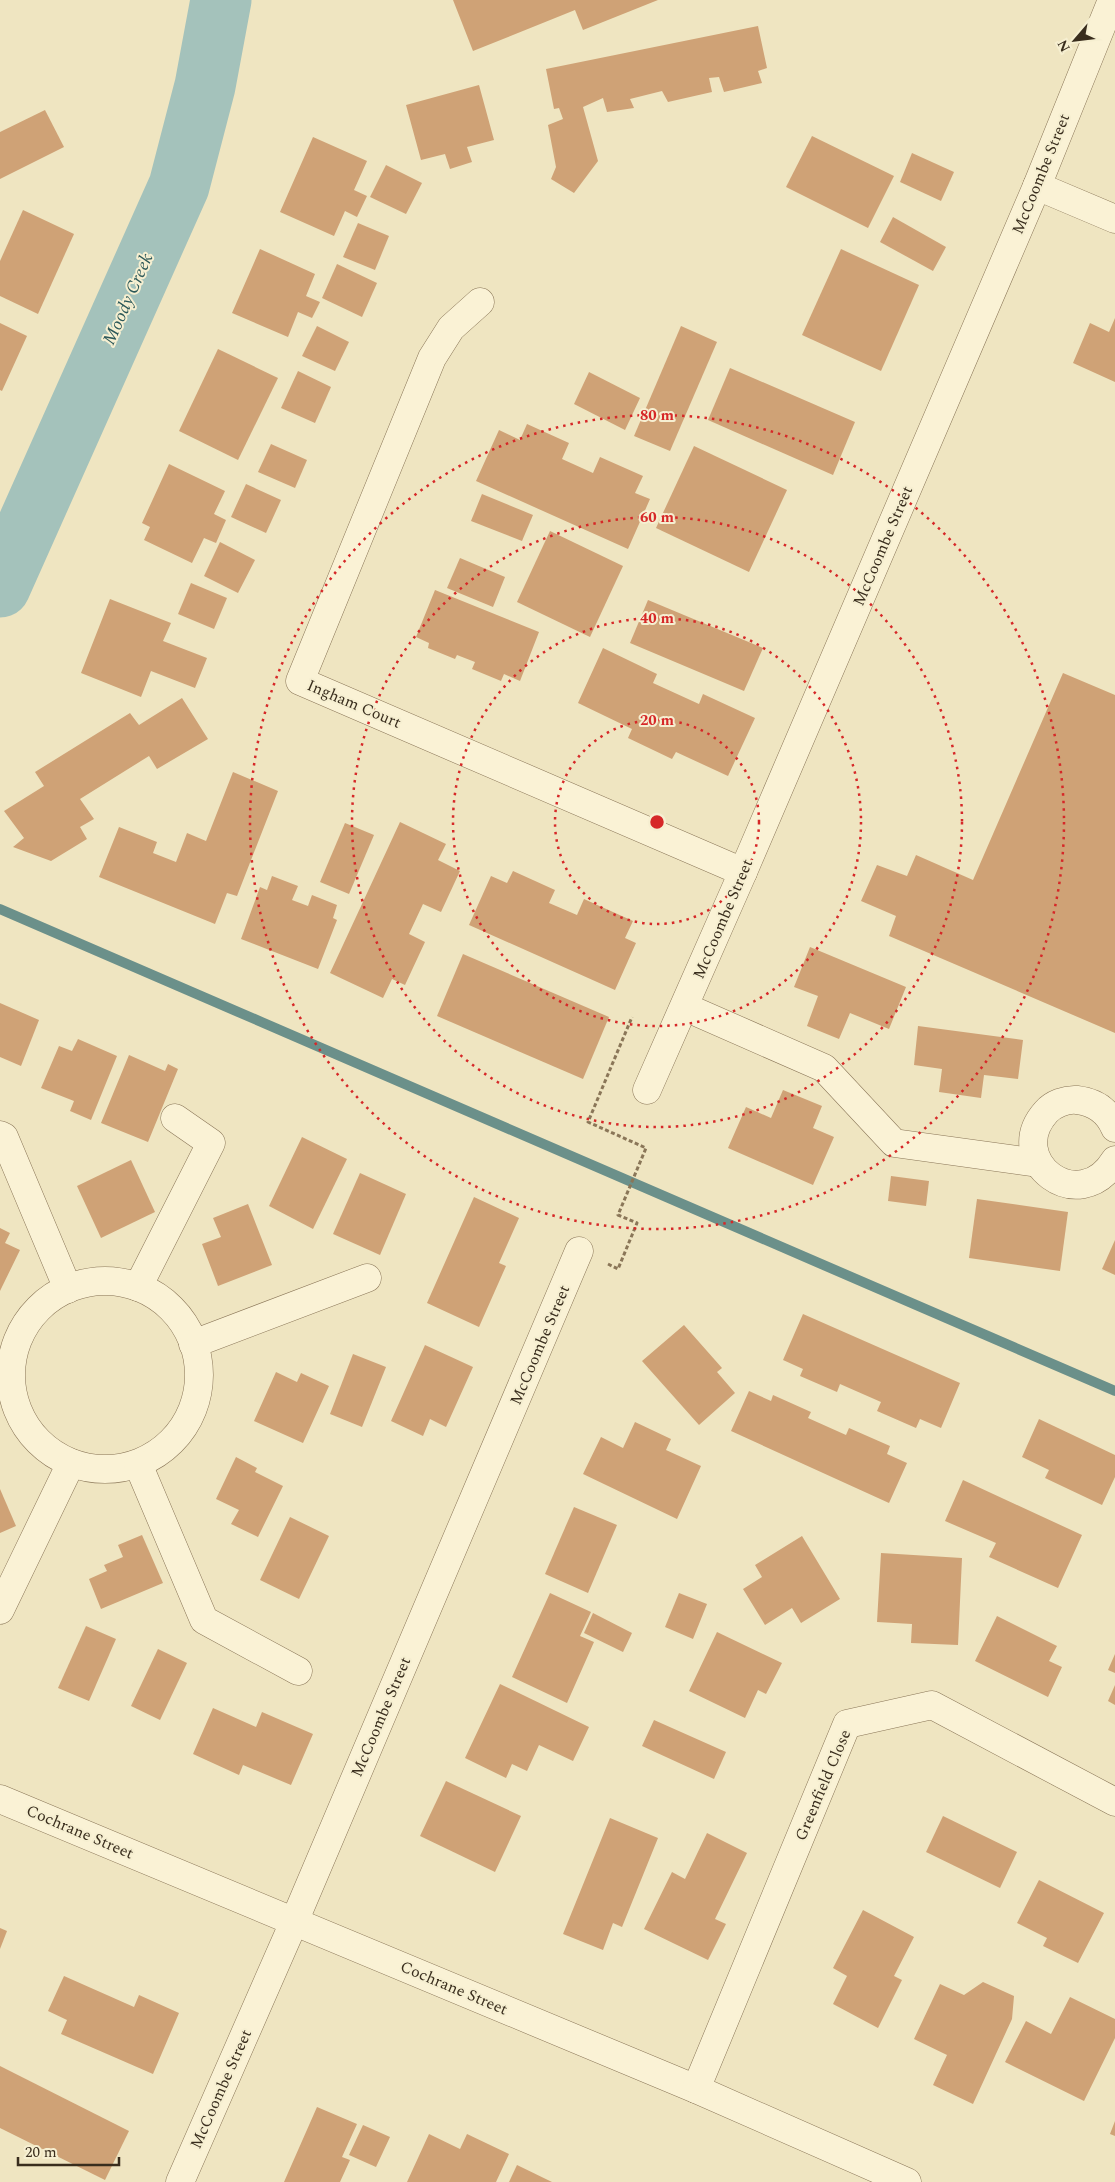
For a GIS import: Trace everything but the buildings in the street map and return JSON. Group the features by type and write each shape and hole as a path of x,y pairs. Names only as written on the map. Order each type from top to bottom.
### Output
{"street":[{"name":"McCoombe Street","path":"647,1090 685,1007 1037,186 1112,0"},
{"path":"1037,186 1115,219"},
{"name":"Ingham Court","path":"480,302 451,328 432,358 300,681 743,872"},
{"path":"685,1007 824,1068 894,1143 1038,1163"},
{"path":"1115,1128 1112,1119 1102,1108 1088,1101 1074,1099 1060,1102 1048,1110 1038,1121 1033,1134 1033,1149 1038,1163 1046,1174 1058,1182 1071,1185 1085,1184 1098,1180 1108,1171 1115,1160"},
{"path":"138,1288 211,1142 175,1118"},
{"path":"0,1135 4,1137 68,1289"},
{"name":"McCoombe Street","path":"180,2182 294,1922 579,1251"},
{"path":"193,1344 367,1278"},
{"path":"115,1281 146,1290 172,1309 190,1335 199,1366 197,1398 184,1427 162,1451 138,1464 102,1470 71,1463 45,1448 9,1412 14,1397 11,1367 18,1338 34,1313 57,1294 68,1289 85,1282 115,1281"},
{"path":"0,1610 71,1463"},
{"path":"138,1464 204,1620 298,1671"},
{"name":"Greenfield Close","path":"696,2089 847,1724 932,1705 1115,1802"},
{"name":"Cochrane Street","path":"0,1799 696,2089 907,2182"}],"path":[{"path":"618,1269 637,1223 618,1215 646,1148 588,1122 632,1017"}],"waterway":[{"name":"Moody Creek","path":"0,587 179,186 205,86 221,0"},
{"path":"0,909 1115,1391"}]}
